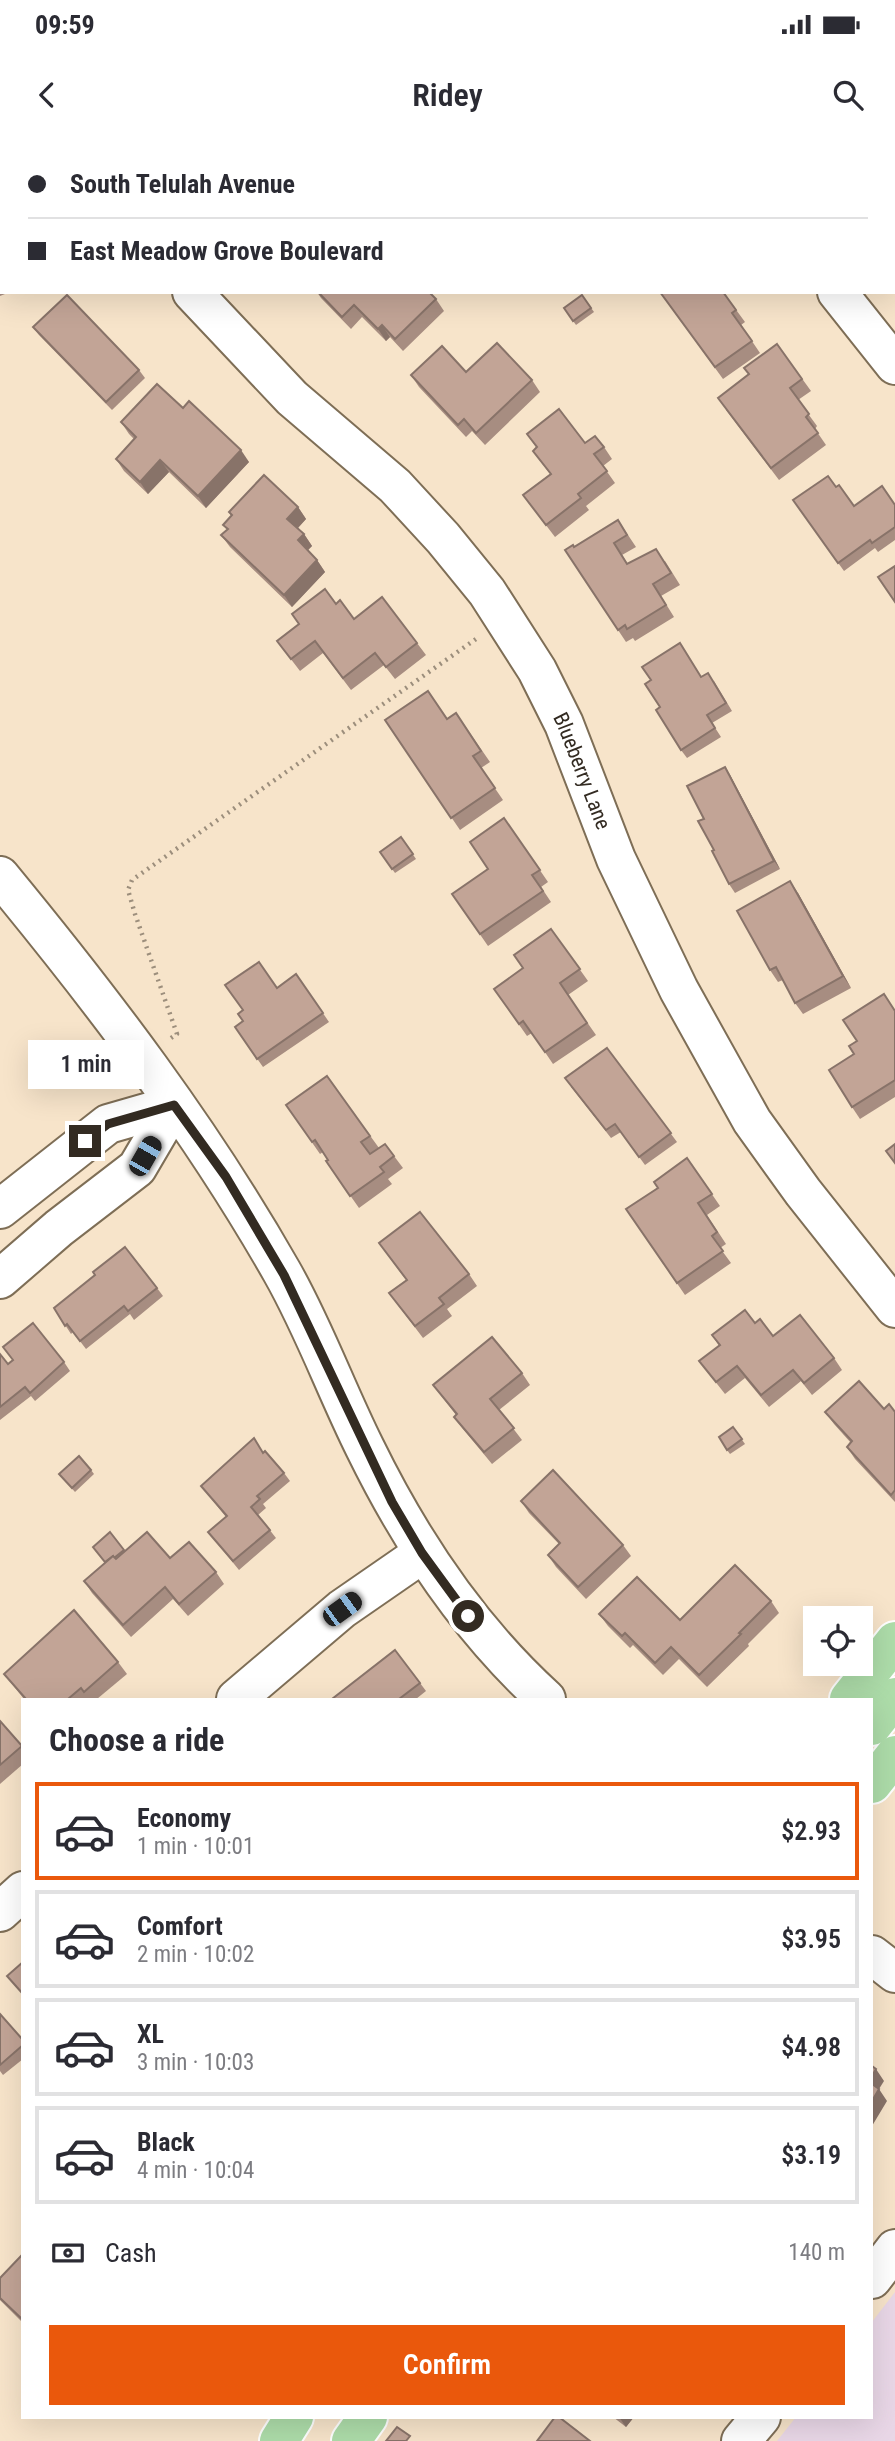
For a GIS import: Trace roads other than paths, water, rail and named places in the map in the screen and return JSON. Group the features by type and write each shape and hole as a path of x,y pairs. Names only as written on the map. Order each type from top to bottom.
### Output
{"main road":[{"path":"850,1698 895,1641"},
{"path":"873,1725 895,1697"},
{"path":"873,1783 895,1755"},
{"path":"279,2441 292,2419"},
{"path":"351,2441 368,2419"}],"street":[{"name":"Blueberry Lane","path":"194,294 292,398 395,486 488,592 537,670 564,724 615,859 679,990 752,1121 803,1192 895,1308"},
{"path":"839,294 895,365"},
{"path":"0,876 117,1025 226,1177 284,1275 365,1448 422,1553 475,1625 545,1698"},
{"path":"0,1209 108,1124 174,1105"},
{"path":"0,1279 137,1168 174,1105"},
{"path":"237,1698 342,1609 422,1553"},
{"path":"0,1912 21,1893"},
{"path":"873,1956 895,1973"},
{"path":"873,2277 895,2249"},
{"path":"741,2441 759,2419"}]}
